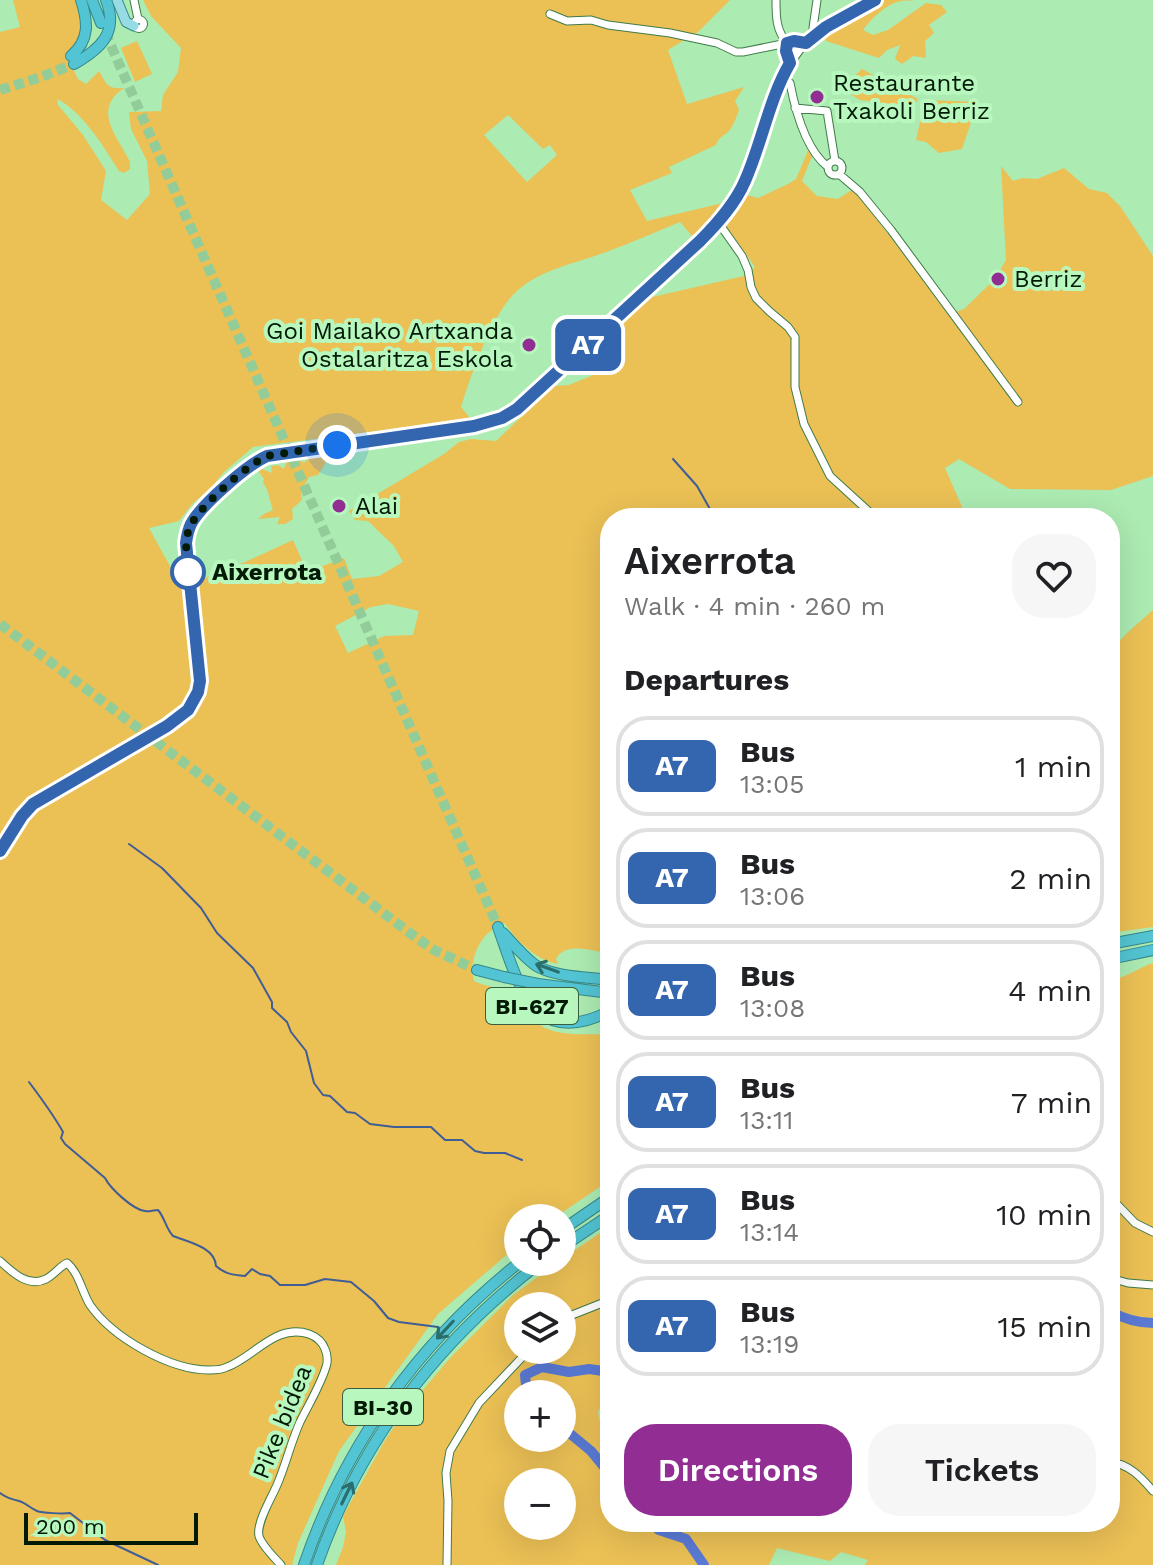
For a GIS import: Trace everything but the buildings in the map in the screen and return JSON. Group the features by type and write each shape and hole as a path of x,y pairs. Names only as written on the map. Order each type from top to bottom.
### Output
{"highway":[{"path":"81,0 87,17 87,30 72,60 98,49 105,39 111,18 106,0"},
{"path":"92,0 101,23"},
{"name":"BI-627","path":"600,979 553,972 537,966 498,927 523,991 544,1017 570,1024 583,1023 600,1015"},
{"path":"1120,941 1153,936"},
{"path":"1120,957 1153,950"},
{"path":"477,970 538,984 600,992"},
{"path":"576,1220 600,1204"},
{"path":"576,1238 600,1222"},
{"name":"BI-30","path":"304,1565 332,1494 379,1412 436,1339 504,1274"},
{"name":"BI-30","path":"317,1565 350,1486 378,1437 415,1384 477,1315 523,1276"}],"main road":[{"path":"117,0 126,22 136,23"}],"street":[{"path":"134,0 136,23"},
{"path":"776,0 777,26 787,43 790,63"},
{"path":"815,34 817,0"},
{"path":"0,851 33,804 167,726 193,702 198,692 200,670 187,537 194,519 256,460 281,452 474,426 502,418 529,399 718,222 745,181 790,63 815,34 875,0"},
{"path":"550,14 567,21 591,20 695,38 736,52 794,41 806,43"},
{"path":"782,78 790,83 795,108 812,149 832,163 839,162 842,166 839,174 860,192 883,220 1018,402"},
{"path":"795,108 827,111 832,163"},
{"path":"718,222 742,256 756,298 795,337 795,387 804,424 830,476 865,508"},
{"path":"1120,1207 1135,1223 1153,1232"},
{"name":"Pike bidea","path":"0,1261 17,1276 33,1281 46,1279 67,1263 74,1270 90,1305 105,1322 171,1364 209,1370 228,1367 266,1341 285,1333 303,1332 322,1341 328,1363 299,1424 259,1525 262,1542 281,1565"},
{"path":"1120,1281 1153,1285"},
{"path":"576,1313 600,1304"},
{"path":"447,1565 446,1473 450,1451 479,1403 516,1364"},
{"path":"1120,1464 1137,1474 1153,1491"}],"shaded area":[{"path":"13,0 76,0 82,25 68,59 78,79 86,84 99,71 108,85 124,88 114,96 108,114 114,133 130,162 130,169 124,173 119,171 84,121 57,99 58,105 83,135 106,171 101,200 127,220 150,194 147,161 131,129 129,112 161,111 163,95 178,72 181,48 151,16 143,0 730,0 698,32 668,50 687,104 744,87 735,101 739,110 732,127 716,145 669,167 672,173 630,190 647,221 723,203 725,198 743,194 758,198 796,179 810,146 813,154 802,181 817,196 838,199 853,189 948,315 964,309 995,279 1006,260 1001,166 1013,181 1037,179 1064,168 1089,189 1107,193 1120,206 1153,256 1153,476 1111,490 1010,489 959,459 945,468 963,508 600,508 600,952 566,950 556,959 558,964 550,962 527,949 505,923 480,943 472,969 474,981 516,995 537,1022 547,1029 574,1034 600,1034 600,1187 575,1204 504,1204 504,1257 438,1314 339,1451 298,1543 292,1565 0,1565 0,856 30,813 21,807 0,841 0,32 20,27","holes":["508,115 543,149 550,145 557,155 527,182 484,135","680,222 692,236 640,287 646,299 599,344 601,357 591,376 569,385 554,386 496,441 471,439 459,442 349,511 355,520 368,521 394,546 403,562 379,576 352,579 344,558 307,572 293,540 195,582 177,579 149,528 179,521 192,504 253,447 471,419 461,407 476,364 504,306 522,287 556,269","725,225 755,267 744,276 648,298","388,604 419,611 413,635 384,636 348,653 335,626 371,607"]},
{"path":"865,0 915,0 895,3 880,12 863,30 873,35 888,30 926,3 941,5 947,12 929,25 934,33 925,41 926,58 913,56 902,64 895,59 900,45 887,50 879,58 826,41 818,25"},
{"path":"137,41 152,74 135,82 121,48"},
{"path":"862,69 918,99 907,118 885,103 860,100 844,90 846,83"},
{"path":"925,100 978,102 962,149 939,153 926,142 916,140"},
{"path":"335,451 327,455 318,475 309,477 301,491 302,500 292,509 293,519 277,524 280,517 258,519 273,510 260,468 272,473 271,466 278,465 284,469 287,461 298,459 304,463 312,455"},
{"path":"1153,610 1153,927 1120,932 1120,640"},
{"path":"1153,963 1153,1565 865,1565 868,1560 841,1552 830,1561 777,1548 769,1565 336,1565 346,1532 343,1516 400,1417 450,1358 504,1304 504,1364 576,1364 576,1292 517,1292 539,1276 576,1276 576,1249 600,1233 600,1532 1120,1532 1120,977"}],"waterway":[{"path":"673,459 697,486 709,508"},
{"path":"129,844 162,868 201,908 217,933 253,968 272,1002 272,1008 287,1022 306,1051 314,1083 323,1095 330,1096 347,1112 355,1113 370,1124 431,1127 445,1140 462,1140 475,1151 505,1153 522,1160"},
{"path":"29,1082 59,1125 65,1144 105,1178 128,1203 140,1210 158,1210 173,1236 206,1250 223,1271 245,1276 252,1269 270,1276 280,1285 305,1285 325,1279 351,1282 374,1301 388,1318 438,1327"},
{"path":"1120,1316 1153,1323"},
{"path":"526,1380 525,1375 542,1367 569,1372 600,1371"},
{"path":"576,1439 600,1462"},
{"path":"0,1493 37,1511 70,1513 105,1540 158,1565"},
{"path":"665,1532 686,1539 704,1565"}],"tunnel":[{"path":"105,32 498,927"},
{"path":"0,90 74,64"},
{"path":"0,624 414,936 434,950 477,970"}],"bus line":[{"name":"A7","path":"0,851 33,804 167,726 188,710 193,702 198,692 200,670 186,543 191,524 205,507 256,460 267,456 474,426 502,418 517,409 700,241 728,211 745,181 790,63 787,43 806,43 826,27 875,0"}],"place":[{"name":"Restaurante Txakoli Berriz","path":"817,97"},
{"name":"Berriz","path":"998,279"},
{"name":"Goi Mailako Artxanda Ostalaritza Eskola","path":"529,345"},
{"name":"Alai","path":"339,506"},
{"name":"Aixerrota","path":"188,572"}],"route":[{"path":"188,572 186,543 194,519 256,460 281,452 337,445"}]}
